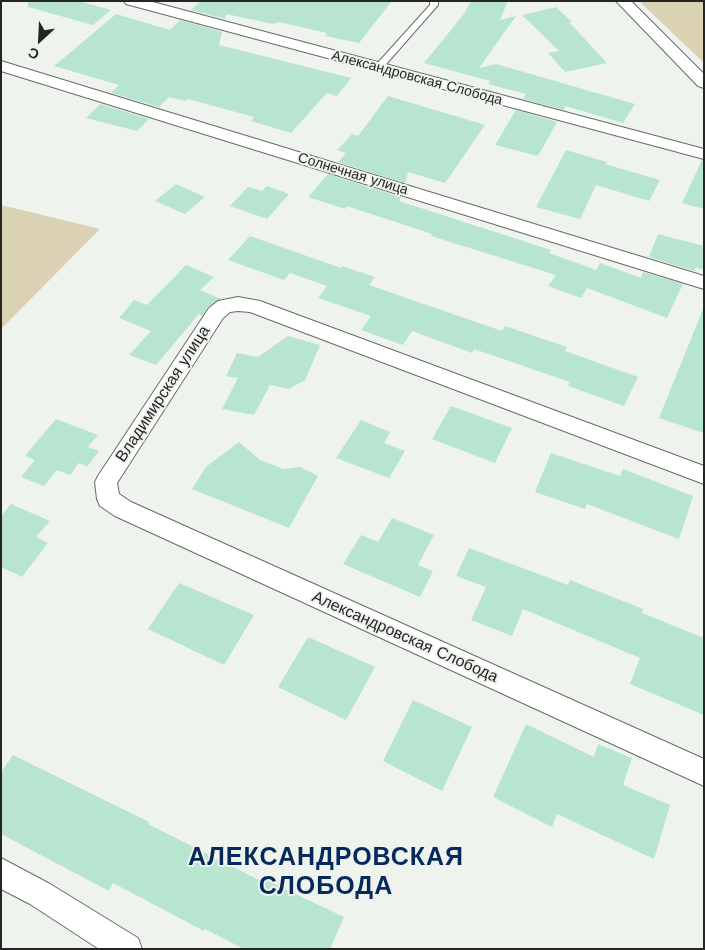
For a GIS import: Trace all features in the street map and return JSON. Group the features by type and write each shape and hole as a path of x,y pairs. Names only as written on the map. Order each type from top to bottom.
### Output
{"street":[{"name":"Александровская Слобода","path":"131,1 704,154"},
{"path":"623,1 701,78"},
{"name":"Солнечная улица","path":"1,66 704,283"},
{"name":"Владимирская улица","path":"108,499 106,482 216,313 225,306 238,304 253,306 704,475"},
{"name":"Александровская Слобода","path":"108,499 123,509 153,523 704,773"},
{"path":"1,873 40,894 126,949"}],"lane":[{"path":"378,68 434,5 434,1"}],"shaded area":[{"path":"639,1 704,1 704,63"},
{"path":"1,205 100,229 1,329"}],"building":[{"path":"28,1 79,1 111,10 93,25 28,7"},
{"path":"201,1 392,1 359,43 325,36 327,33 279,22 273,24 226,14 225,19 191,10"},
{"path":"471,1 508,1 500,20 516,16 479,68 496,64 635,104 623,123 565,106 564,110 523,99 526,94 488,84 490,81 424,63 464,14"},
{"path":"556,7 572,22 569,22 607,63 565,72 548,53 559,51 522,15"},
{"path":"116,14 170,30 180,20 222,32 219,45 351,78 337,96 327,93 291,133 251,121 254,117 188,99 186,101 169,97 159,107 111,93 119,85 54,66"},
{"path":"388,96 485,125 445,183 408,172 405,183 338,162 346,153 337,150 352,134 358,136"},
{"path":"100,104 149,119 137,131 86,118"},
{"path":"516,110 557,122 538,156 495,145"},
{"path":"566,150 660,180 649,201 596,185 580,219 536,207"},
{"path":"702,160 704,161 704,209 682,203"},
{"path":"328,174 401,197 399,201 551,250 549,253 596,270 600,263 641,278 643,272 683,284 667,318 587,288 581,298 548,286 556,275 431,236 432,234 347,206 345,209 308,197"},
{"path":"176,184 205,197 185,214 155,201"},
{"path":"267,186 289,194 267,219 230,206 248,187 262,191"},
{"path":"658,234 704,246 704,270 696,267 694,271 649,257"},
{"path":"250,236 341,268 342,266 375,277 369,285 502,331 505,326 567,347 565,351 638,377 624,406 568,386 570,382 474,349 472,353 412,331 403,345 361,330 371,316 318,298 327,286 290,273 284,280 228,260"},
{"path":"186,265 214,277 200,290 221,299 208,307 202,316 199,314 156,365 129,355 151,331 119,318 134,300 147,305"},
{"path":"704,309 704,433 659,418"},
{"path":"288,336 320,345 305,380 289,389 270,385 254,415 222,409 238,378 226,376 237,353 258,357"},
{"path":"451,406 512,428 495,463 432,439"},
{"path":"56,419 98,435 88,447 99,451 87,467 79,463 70,475 57,470 44,486 21,477 35,460 25,456"},
{"path":"361,420 390,432 384,443 405,451 389,478 336,458"},
{"path":"239,442 260,460 283,469 300,467 318,476 289,528 192,489 206,467"},
{"path":"551,453 620,476 623,469 693,496 679,539 587,504 585,509 535,492"},
{"path":"11,504 50,521 36,537 48,543 22,577 1,567 1,516"},
{"path":"392,518 434,535 418,565 433,571 420,597 343,564 361,535 378,542"},
{"path":"469,548 568,585 570,580 643,609 642,613 704,638 704,715 630,684 640,658 523,609 512,636 471,620 486,587 456,576"},
{"path":"179,583 254,615 224,665 148,629"},
{"path":"308,637 375,667 346,720 278,687"},
{"path":"413,700 472,727 442,791 383,761"},
{"path":"526,724 594,757 598,744 632,758 623,785 670,805 654,859 557,814 552,827 493,797"},
{"path":"13,755 149,822 148,824 263,882 264,879 344,917 330,949 244,949 205,929 204,931 113,883 109,891 1,834 1,772"}],"district":[{"name":"АЛЕКСАНДРОВСКАЯ СЛОБОДА","path":"326,872"}]}
